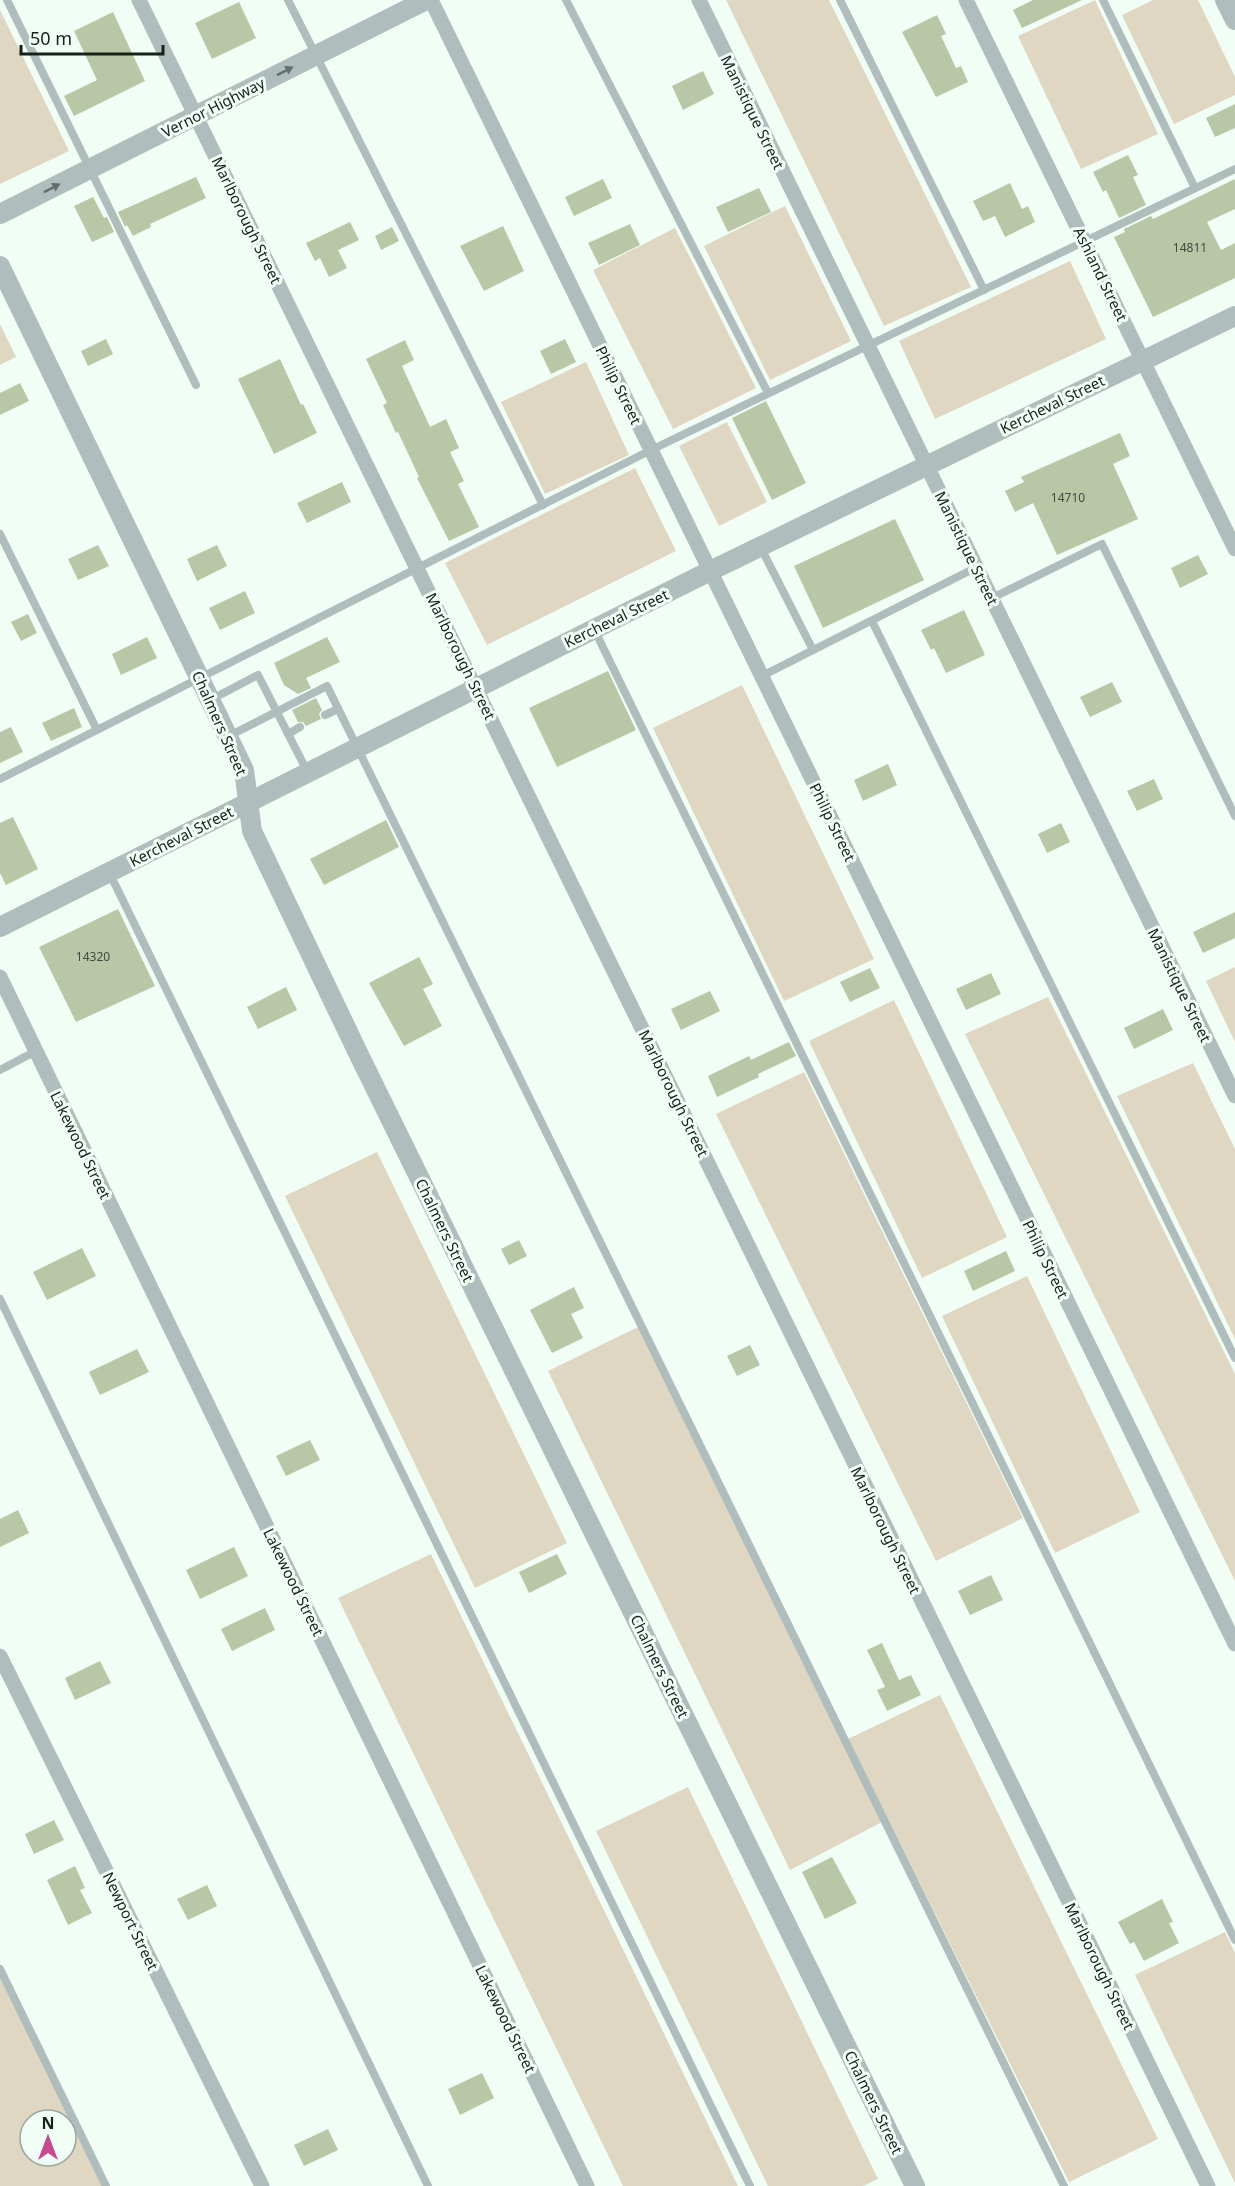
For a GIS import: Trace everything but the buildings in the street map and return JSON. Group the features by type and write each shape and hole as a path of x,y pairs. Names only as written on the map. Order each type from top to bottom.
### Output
{"street":[{"name":"Marlborough Street","path":"139,0 1208,2186"},
{"name":"Vernor Highway","path":"0,214 426,0"},
{"name":"Philip Street","path":"431,0 1235,1644"},
{"name":"Manistique Street","path":"699,0 1235,1096"},
{"name":"Ashland Street","path":"966,0 1235,549"},
{"path":"1225,0 1235,20"},
{"name":"Chalmers Street","path":"0,266 244,770 252,831 270,871 915,2186"},
{"name":"Kercheval Street","path":"0,927 594,628 1235,316"},
{"name":"Lakewood Street","path":"0,977 587,2186"},
{"name":"Newport Street","path":"0,1656 262,2186"}],"lane":[{"path":"7,0 196,385"},
{"path":"288,0 543,505"},
{"path":"567,0 768,393"},
{"path":"840,0 984,290"},
{"path":"1103,0 1195,188"},
{"path":"0,779 651,450 1235,169"},
{"path":"0,534 97,730"},
{"path":"992,598 1102,544 1235,816"},
{"path":"760,546 813,650"},
{"path":"762,676 977,567"},
{"path":"872,621 1235,1358"},
{"path":"594,628 1235,1940"},
{"path":"211,700 258,675 308,772"},
{"path":"228,736 327,686 1064,2186"},
{"path":"325,716 338,709"},
{"path":"288,734 300,728"},
{"path":"109,872 750,2186"},
{"path":"0,1070 36,1051"},
{"path":"0,1299 428,2186"},
{"path":"0,1970 105,2186"}],"shaded area":[{"path":"726,0 829,0 971,287 884,326"},
{"path":"1095,0 1158,134 1081,169 1018,36"},
{"path":"1153,0 1198,0 1235,77 1235,95 1174,124 1122,15"},
{"path":"0,10 69,151 0,184"},
{"path":"785,206 851,341 770,380 704,246"},
{"path":"675,228 756,388 673,429 593,270"},
{"path":"1070,261 1106,339 935,419 899,341"},
{"path":"0,324 16,357 0,365"},
{"path":"586,362 629,455 545,494 501,402"},
{"path":"727,422 767,502 719,526 679,446"},
{"path":"635,468 676,551 487,645 445,563"},
{"path":"742,685 874,959 784,1001 653,728"},
{"path":"1235,967 1235,1042 1206,981"},
{"path":"1048,997 1235,1374 1235,1581 965,1034"},
{"path":"894,1000 1007,1237 922,1278 809,1041"},
{"path":"1193,1063 1235,1149 1235,1339 1117,1096"},
{"path":"804,1072 1023,1518 936,1561 716,1114"},
{"path":"377,1152 567,1543 475,1588 285,1196"},
{"path":"1027,1276 1140,1512 1055,1553 942,1316"},
{"path":"640,1326 882,1822 790,1870 548,1371"},
{"path":"431,1554 738,2186 623,2186 338,1598"},
{"path":"940,1695 1158,2139 1069,2182 848,1739"},
{"path":"688,1787 878,2179 863,2186 768,2186 596,1831"},
{"path":"1225,1932 1235,1953 1235,2183 1135,1975"},
{"path":"0,1973 66,2108 18,2108 18,2168 78,2168 78,2133 104,2186 0,2186"}]}
